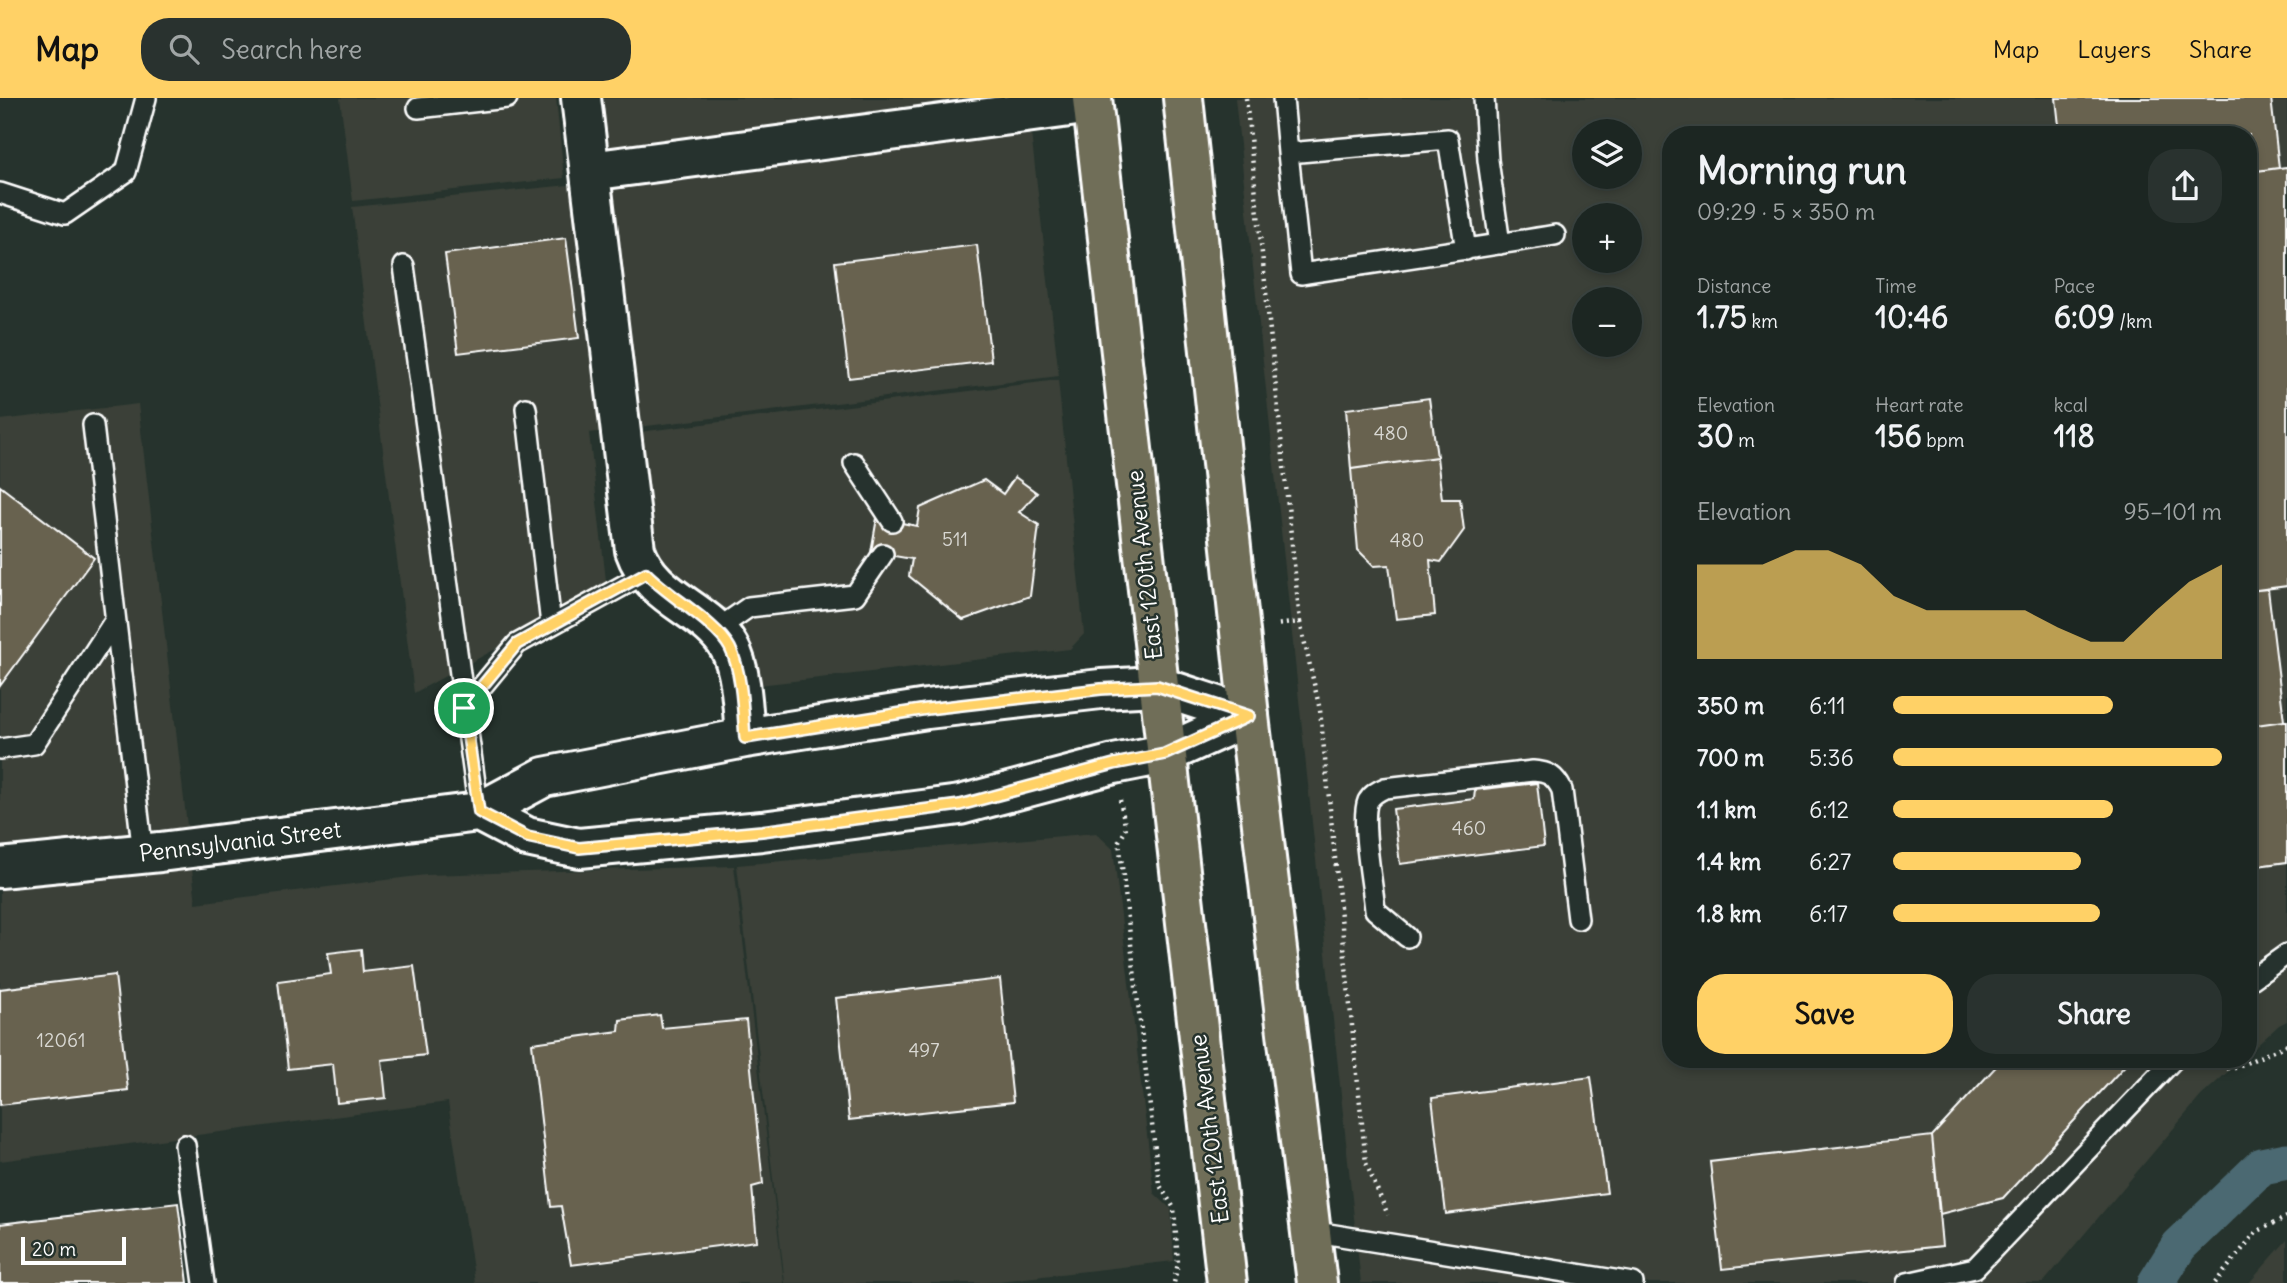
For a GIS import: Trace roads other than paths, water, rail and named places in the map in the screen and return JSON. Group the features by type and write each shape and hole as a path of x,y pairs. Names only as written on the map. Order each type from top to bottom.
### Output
{"main road":[{"path":"1183,98 1249,716 1317,1283"},
{"name":"East 120th Avenue","path":"1092,101 1227,1283"}],"street":[{"path":"581,98 635,550 646,573 665,592 716,630 730,649 735,660 745,738"},
{"path":"590,171 1092,101"},
{"name":"Pennsylvania Street","path":"0,868 479,812 544,777 745,738 927,709 1101,689 1157,686 1249,716"},
{"path":"479,812 527,837 579,848 762,831 960,805 1114,764 1165,754 1249,716"}],"lane":[{"path":"0,193 65,214 126,172 146,98"},
{"path":"1283,98 1301,274 1555,235"},
{"path":"1484,98 1488,160 1500,244"},
{"path":"418,108 498,99"},
{"path":"1288,153 1448,139 1466,250"},
{"path":"404,266 479,812"},
{"path":"526,408 551,625"},
{"path":"93,425 143,853"},
{"path":"854,463 892,521"},
{"path":"716,630 749,607 855,595 883,554"},
{"path":"464,708 517,644 646,573"},
{"path":"0,749 34,744 115,620"},
{"path":"1407,937 1375,910 1365,818 1367,803 1373,794 1385,788 1520,772 1548,772 1557,779 1562,790 1578,919"},
{"path":"2257,975 2287,954"},
{"path":"1908,1283 1975,1268 2165,1068"},
{"path":"184,1145 204,1283"},
{"path":"1310,1231 1633,1283"}],"waterway":[{"path":"2156,1283 2179,1246 2262,1166 2287,1161"}]}
